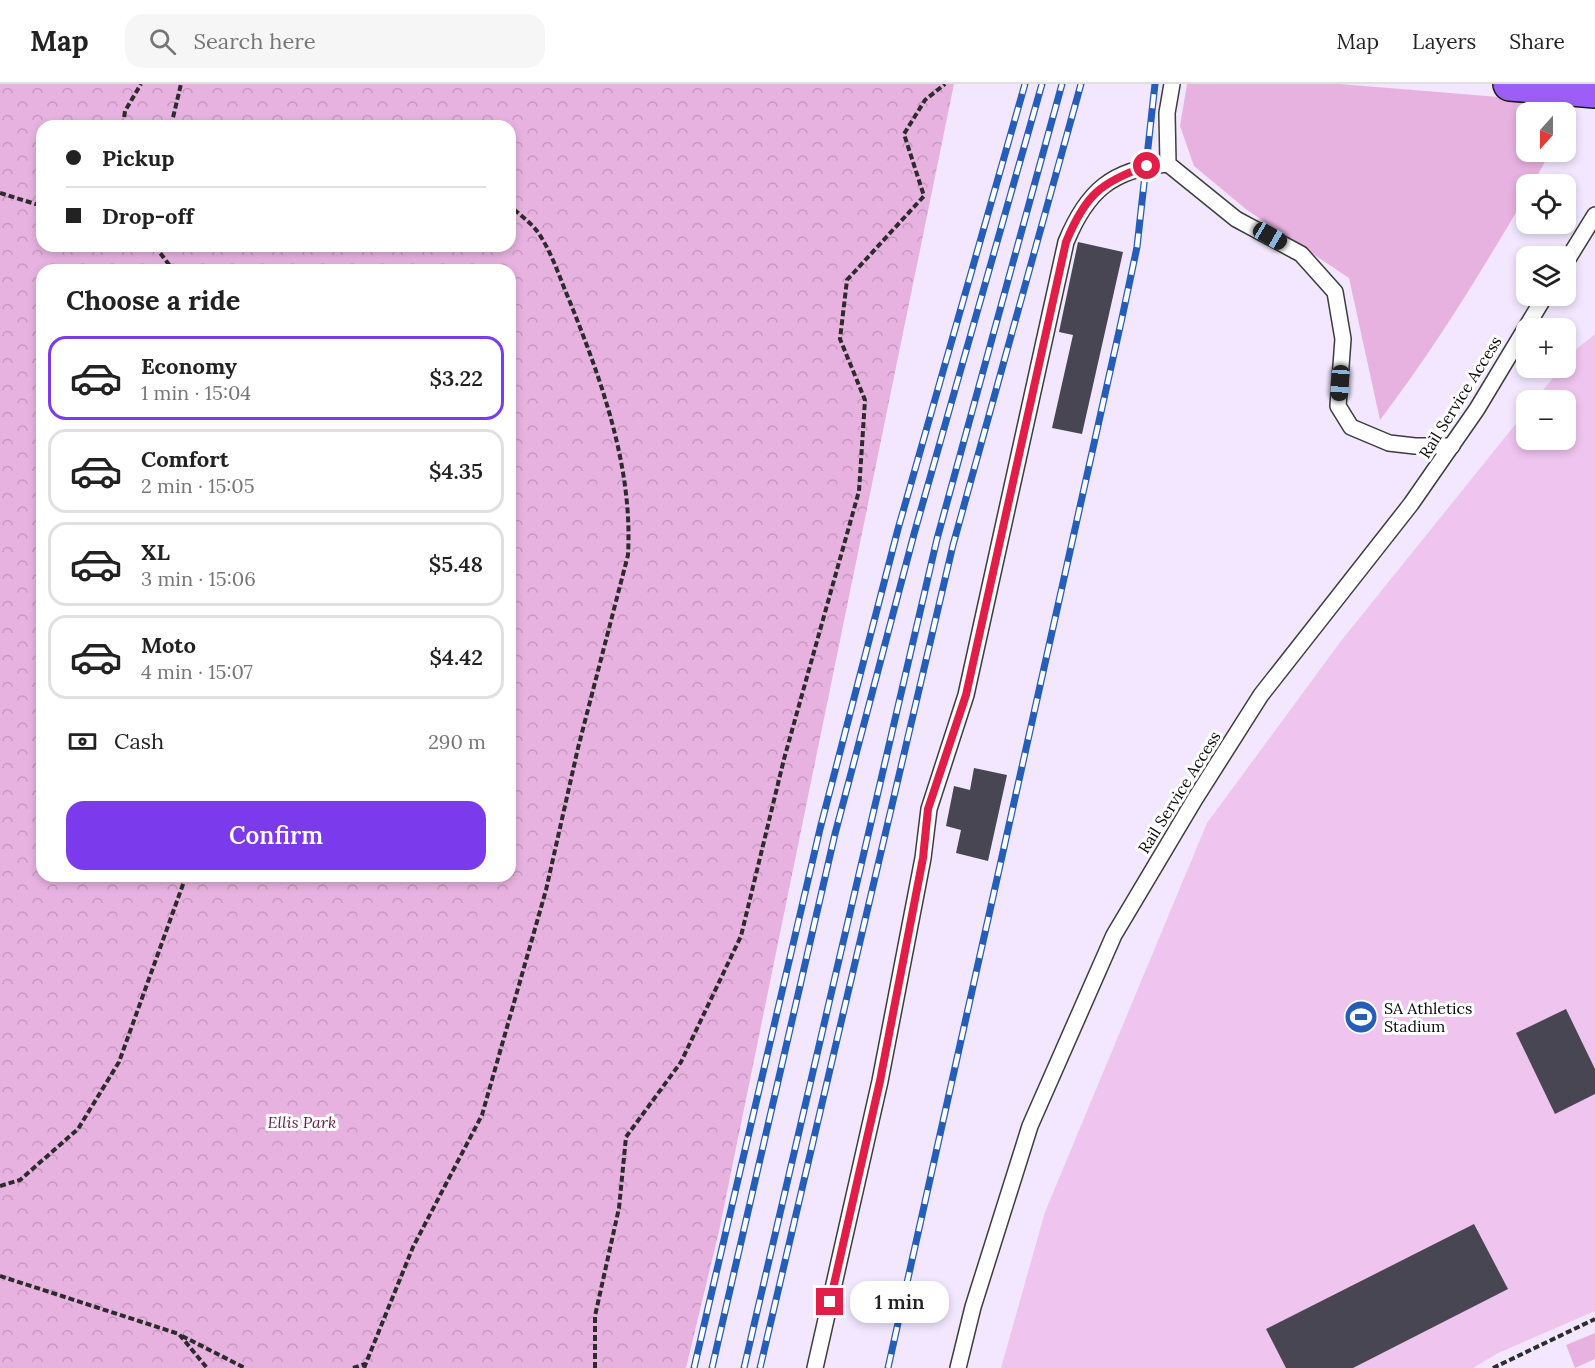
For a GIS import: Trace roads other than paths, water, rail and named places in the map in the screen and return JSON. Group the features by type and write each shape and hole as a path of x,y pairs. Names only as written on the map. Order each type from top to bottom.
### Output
{"main road":[{"path":"1510,84 1595,91"}],"lane":[{"path":"1168,164 1167,113 1172,84"},
{"path":"815,1368 880,1081 923,858 928,809 966,695 1066,242 1084,205 1103,184 1147,166 1168,164 1236,219 1301,254 1335,292 1343,339 1338,406 1351,427 1389,443 1452,446"},
{"path":"1576,246 1595,215"},
{"name":"Rail Service Access","path":"958,1368 976,1296 1030,1126 1114,935 1195,799 1261,695 1411,504 1452,446 1539,306"}],"railway":[{"path":"694,1368 820,829 898,529 1025,84"},
{"path":"712,1368 835,834 914,534 1042,84"},
{"path":"744,1368 937,539 1062,84"},
{"path":"760,1368 953,545 1081,84"},
{"path":"888,1368 1137,247 1155,84"}],"place":[{"name":"SA Athletics Stadium","path":"1361,1017"}],"park label":[{"name":"Ellis Park","path":"302,1122"}]}
